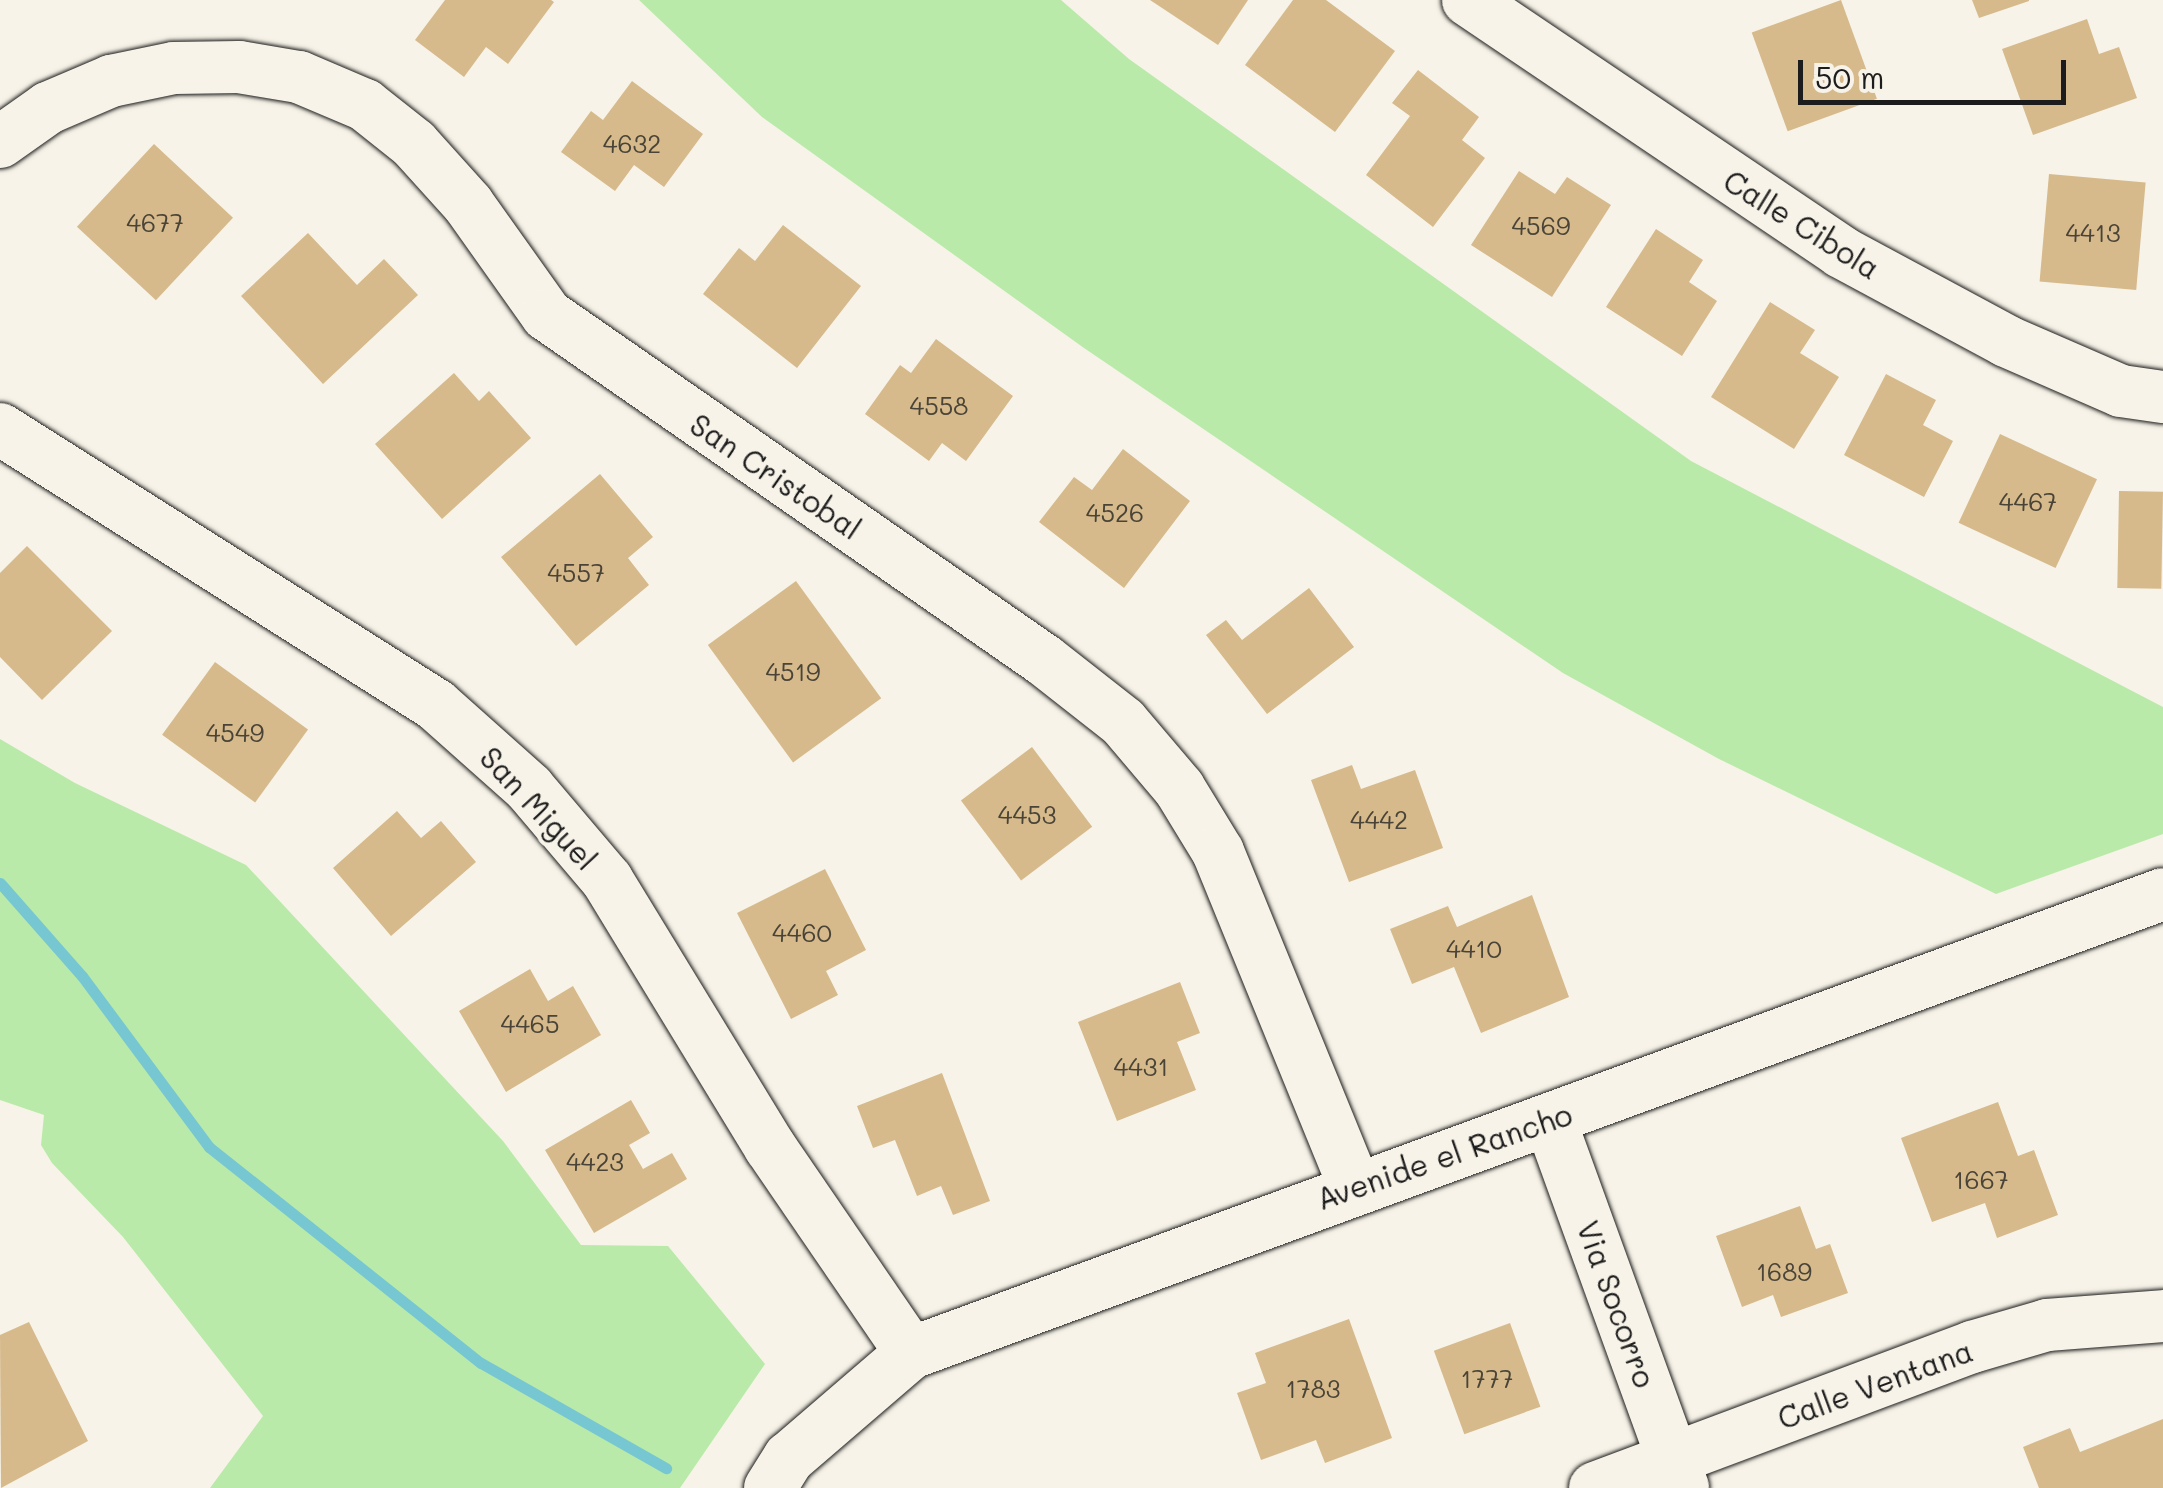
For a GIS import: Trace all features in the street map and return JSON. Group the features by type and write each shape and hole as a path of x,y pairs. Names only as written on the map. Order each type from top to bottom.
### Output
{"street":[{"name":"Calle Cibola","path":"1468,0 1841,252 2006,341 2121,391 2163,397"},
{"name":"San Cristobal","path":"0,142 48,108 111,81 174,68 239,68 299,78 365,105 414,144 468,204 547,315 1044,660 1123,722 1178,788 1218,852 1354,1186"},
{"name":"San Miguel","path":"0,429 436,705 529,788 607,880 770,1146 911,1354"},
{"name":"Avenide el Rancho","path":"770,1488 789,1458 911,1354 1354,1186 1550,1120 2163,894"},
{"name":"Via Socorro","path":"1550,1120 1678,1473"},
{"name":"Calle Ventana","path":"1595,1488 1678,1473 2047,1325 2163,1316"}],"green space":[{"path":"639,0 1061,0 1129,59 1691,461 2163,707 2163,834 1996,894 1719,759 1563,673 1084,348 762,117"},
{"path":"0,739 75,783 246,865 503,1141 581,1245 668,1246 765,1364 680,1488 210,1488 263,1416 123,1237 52,1163 41,1145 44,1115 0,1100"}],"building":[{"path":"445,0 554,2 508,64 486,47 464,77 415,40"},
{"path":"1150,0 1248,0 1218,45"},
{"path":"1293,0 1326,0 1395,51 1335,132 1245,65"},
{"path":"1841,0 1877,99 1788,131 1752,32"},
{"path":"1972,0 2029,0 2029,1 1979,18"},
{"path":"2087,19 2099,54 2119,47 2137,98 2033,135 2002,49"},
{"path":"1418,70 1479,117 1462,140 1485,158 1433,227 1366,175 1410,116 1392,103"},
{"path":"632,81 703,134 664,187 634,165 615,191 561,152 591,111 603,120"},
{"path":"154,144 233,218 156,300 77,227"},
{"path":"1519,171 1555,194 1567,177 1611,205 1552,297 1471,245"},
{"path":"2049,174 2146,182 2136,290 2040,282"},
{"path":"783,225 861,286 797,368 703,294 739,248 755,261"},
{"path":"1656,229 1703,260 1689,282 1717,301 1682,356 1606,307"},
{"path":"308,233 357,285 384,259 418,295 323,384 241,296"},
{"path":"1770,302 1815,330 1800,353 1839,377 1794,449 1711,397"},
{"path":"936,339 1013,396 966,461 942,443 929,461 865,414 900,365 911,373"},
{"path":"454,373 479,401 489,391 531,438 442,519 375,444"},
{"path":"1886,374 1936,400 1923,425 1953,441 1924,497 1844,455"},
{"path":"2000,434 2097,479 2056,568 1959,523"},
{"path":"1123,449 1190,501 1124,588 1039,522 1074,477 1092,490"},
{"path":"600,474 653,537 628,558 649,585 576,646 501,557"},
{"path":"2119,491 2163,492 2161,589 2117,588"},
{"path":"27,546 112,631 42,700 0,657 0,573"},
{"path":"796,581 881,698 793,762 708,645"},
{"path":"1309,588 1354,647 1267,714 1206,635 1226,620 1242,640"},
{"path":"215,662 308,730 255,802 162,735"},
{"path":"1032,747 1092,827 1021,880 961,801"},
{"path":"1352,765 1361,789 1415,770 1443,848 1349,882 1311,780"},
{"path":"397,811 421,838 441,821 476,862 391,936 333,868"},
{"path":"825,869 866,950 826,971 838,995 791,1019 737,913"},
{"path":"1532,895 1569,997 1481,1033 1454,967 1412,984 1390,929 1448,906 1457,927"},
{"path":"530,969 548,1001 573,986 601,1035 506,1092 459,1011"},
{"path":"1180,982 1200,1033 1177,1042 1196,1090 1117,1121 1078,1022"},
{"path":"942,1073 990,1201 953,1215 941,1186 917,1196 895,1140 873,1148 857,1106"},
{"path":"631,1100 650,1133 629,1145 643,1169 672,1153 687,1179 594,1233 545,1150"},
{"path":"1998,1102 2018,1156 2034,1150 2058,1215 1997,1238 1985,1203 1932,1222 1901,1138"},
{"path":"1800,1206 1816,1249 1830,1244 1848,1293 1781,1317 1773,1295 1742,1307 1716,1236"},
{"path":"1349,1319 1392,1438 1325,1463 1316,1440 1261,1460 1237,1393 1266,1383 1255,1353"},
{"path":"29,1322 88,1441 1,1488 0,1335"},
{"path":"1510,1323 1540,1407 1464,1434 1434,1351"},
{"path":"2163,1419 2163,1488 2039,1488 2023,1447 2070,1428 2080,1452"}],"waterway":[{"path":"0,883 82,976 209,1147 481,1363 666,1468"}]}
